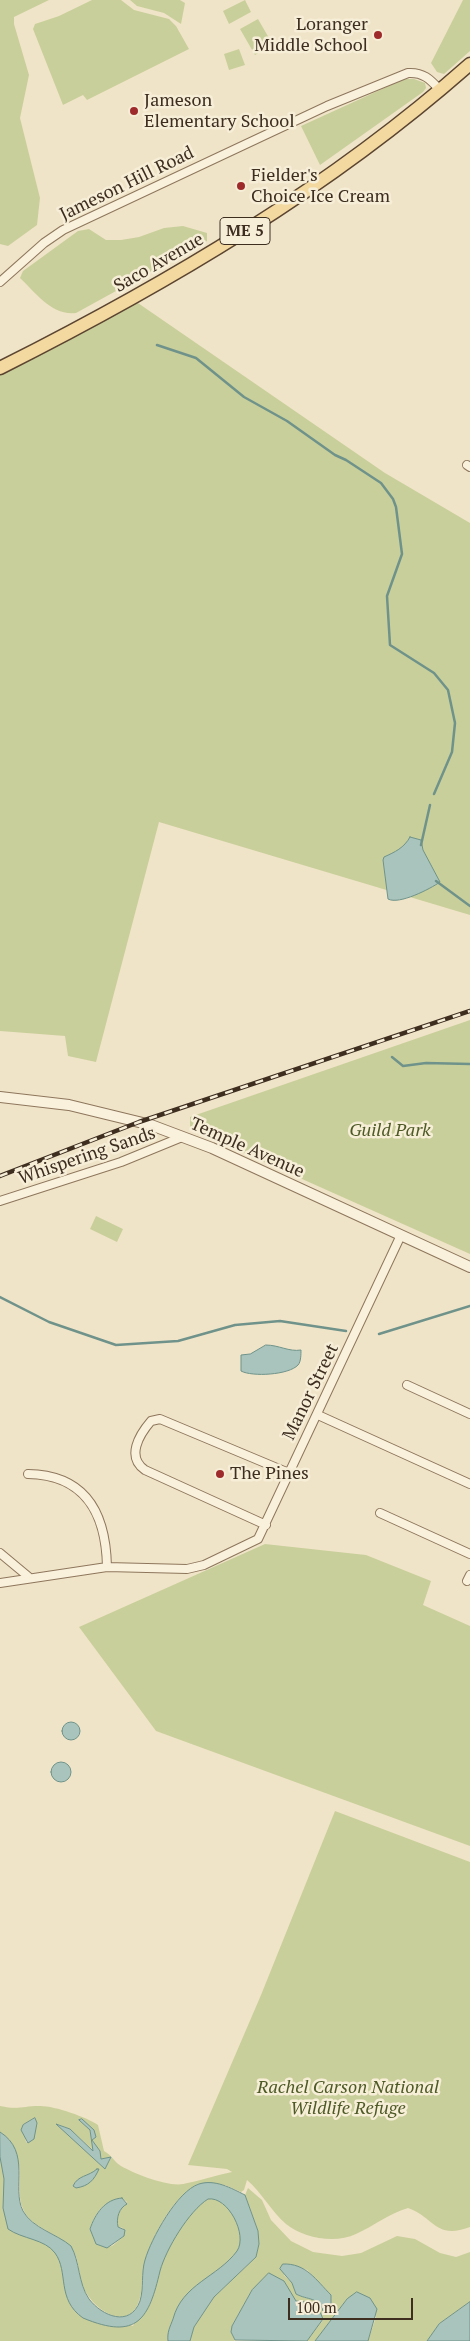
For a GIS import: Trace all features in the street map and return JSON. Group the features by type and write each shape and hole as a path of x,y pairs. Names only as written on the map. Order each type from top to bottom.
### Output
{"main road":[{"name":"Saco Avenue","path":"0,368 128,302 217,250 317,182 440,90 470,64"}],"street":[{"name":"Jameson Hill Road","path":"0,282 22,261 63,230 336,102 408,73 419,73 427,76 440,90"},
{"name":"Temple Avenue","path":"0,1097 48,1102 86,1109 151,1126 182,1137 470,1267"},
{"name":"Whispering Sands","path":"0,1202 122,1162 182,1137"},
{"name":"Manor Street","path":"0,1583 107,1567 195,1568 258,1539 318,1415 401,1235"},
{"path":"407,1385 470,1414"},
{"path":"318,1415 470,1484"},
{"path":"266,1525 145,1470 135,1460 134,1451 137,1444 151,1421 160,1419 289,1473"},
{"path":"28,1474 45,1474 58,1478 76,1488 84,1496 101,1524 106,1545 107,1567"},
{"path":"380,1513 470,1554"},
{"path":"0,1553 30,1578"}],"green space":[{"path":"0,0 49,0 14,17 14,24 29,75 20,118 40,198 37,225 8,246 0,244"},
{"path":"92,0 121,0 134,10 169,19 176,26 189,49 87,100 83,95 63,105 33,29 35,24 59,16"},
{"path":"130,0 180,0 185,3 181,24 164,13 137,6"},
{"path":"245,0 251,12 229,24 223,11"},
{"path":"463,0 470,0 470,51 444,74 437,72 431,63"},
{"path":"258,19 273,45 255,55 240,29"},
{"path":"239,49 245,65 229,70 224,54"},
{"path":"404,79 414,79 425,83 426,88 320,165 301,126"},
{"path":"183,226 207,233 207,241 76,313 59,311 52,307 20,278 23,271 78,231 89,229 106,240 121,240 139,237 164,228"},
{"path":"135,301 385,473 470,523 470,915 159,822 96,1062 68,1056 65,1036 0,1031 0,373"},
{"name":"Guild Park","path":"470,1020 470,1254 190,1129 190,1117"},
{"path":"96,1216 123,1229 117,1242 90,1229"},
{"path":"265,1544 366,1555 431,1581 423,1605 470,1626 470,1846 156,1731 79,1627"},
{"name":"Rachel Carson National Wildlife Refuge","path":"335,1811 470,1862 470,2227 449,2231 442,2229 408,2208 394,2213 363,2231 348,2237 339,2239 320,2238 301,2233 286,2224 247,2180 244,2190 241,2192 225,2185 198,2184 179,2199 156,2234 146,2259 140,2297 134,2311 127,2316 111,2315 95,2304 84,2289 75,2253 72,2249 60,2238 32,2221 23,2209 20,2198 19,2164 8,2141 0,2132 0,2106 16,2108 45,2106 60,2109 86,2119 98,2125 104,2151 119,2164 134,2173 160,2182 183,2184 232,2172 227,2169 188,2165 261,1995","holes":["35,2118 37,2124 28,2143 26,2142 23,2125","82,2119 96,2137 92,2140 100,2151 101,2159 111,2158 105,2169 57,2124 70,2129 94,2151 90,2130 80,2120","123,2199 127,2202 120,2210 117,2220 118,2227 123,2228 124,2236 112,2246 100,2245 90,2229 98,2212 106,2204"]},
{"path":"0,2148 8,2202 53,2244 80,2306 133,2326 151,2276 200,2196 231,2199 246,2246 174,2341 0,2341"},
{"path":"248,2188 262,2200 271,2220 291,2241 313,2252 342,2256 361,2253 397,2236 415,2239 440,2253 456,2257 470,2252 470,2302 439,2324 427,2341 368,2341 376,2317 347,2299 315,2341 307,2341 323,2320 308,2303 296,2302 284,2281 252,2290 232,2326 231,2332 235,2341 190,2341 194,2327 214,2297 256,2257 259,2244 258,2231 245,2195","holes":["287,2264 307,2270 331,2295 323,2311 321,2306 315,2301 296,2294 292,2283 284,2275"]}],"water":[{"path":"410,837 421,840 423,850 440,882 407,898 399,900 388,899 384,857 402,847"},
{"path":"266,1345 301,1350 299,1364 279,1373 253,1374 241,1371 241,1355 250,1354"},
{"path":"67,1722 75,1722 80,1727 78,1738 67,1740 62,1735 62,1727"},
{"path":"57,1762 65,1762 71,1768 71,1776 65,1782 57,1782 51,1776 51,1768"},
{"path":"35,2118 37,2123 34,2139 28,2143 21,2130 23,2125"},
{"path":"82,2119 94,2130 96,2137 92,2140 100,2151 101,2159 111,2157 105,2169 56,2124 70,2129 93,2151 90,2130 79,2120"},
{"path":"0,2132 10,2140 18,2160 19,2192 23,2211 32,2222 71,2246 85,2293 95,2305 108,2314 123,2317 135,2309 140,2301 145,2260 153,2240 166,2217 182,2196 199,2184 217,2183 245,2195 258,2231 259,2244 256,2257 214,2297 194,2327 190,2341 168,2341 170,2327 184,2297 229,2260 240,2244 238,2227 229,2210 223,2204 208,2199 193,2212 179,2231 163,2262 151,2301 145,2313 138,2321 129,2326 117,2327 102,2325 83,2318 69,2302 59,2260 51,2248 8,2229 3,2208 4,2179 0,2157"},
{"path":"99,2169 88,2184 76,2188 73,2186 80,2178"},
{"path":"122,2198 127,2204 120,2211 117,2224 118,2227 125,2230 124,2236 107,2248 96,2244 90,2229 95,2218 106,2204"},
{"path":"283,2264 298,2266 315,2278 331,2295 331,2305 328,2309 323,2311 316,2301 296,2294 292,2283 280,2269"},
{"path":"269,2273 284,2281 296,2301 314,2303 318,2307 323,2319 307,2341 235,2340 231,2332 232,2326 252,2290"},
{"path":"357,2292 370,2298 377,2309 368,2341 315,2341 347,2299"},
{"path":"470,2302 470,2341 427,2341 439,2324"}],"waterway":[{"path":"157,345 196,358 244,397 287,421 335,455 381,483 393,499 396,507 402,554 387,596 390,645 434,673 448,690 455,723 452,752 434,794"},
{"path":"421,845 430,805"},
{"path":"436,881 470,906"},
{"path":"392,1057 403,1066 426,1063 470,1064"},
{"path":"0,1297 49,1322 116,1345 178,1341 235,1325 280,1321 346,1331"},
{"path":"379,1334 470,1306"}],"railway":[{"path":"0,1176 139,1122 470,1011"}],"place":[{"name":"Loranger Middle School","path":"378,35"},
{"name":"Jameson Elementary School","path":"134,111"},
{"name":"Fielder's Choice Ice Cream","path":"241,186"},
{"name":"The Pines","path":"220,1474"}]}
